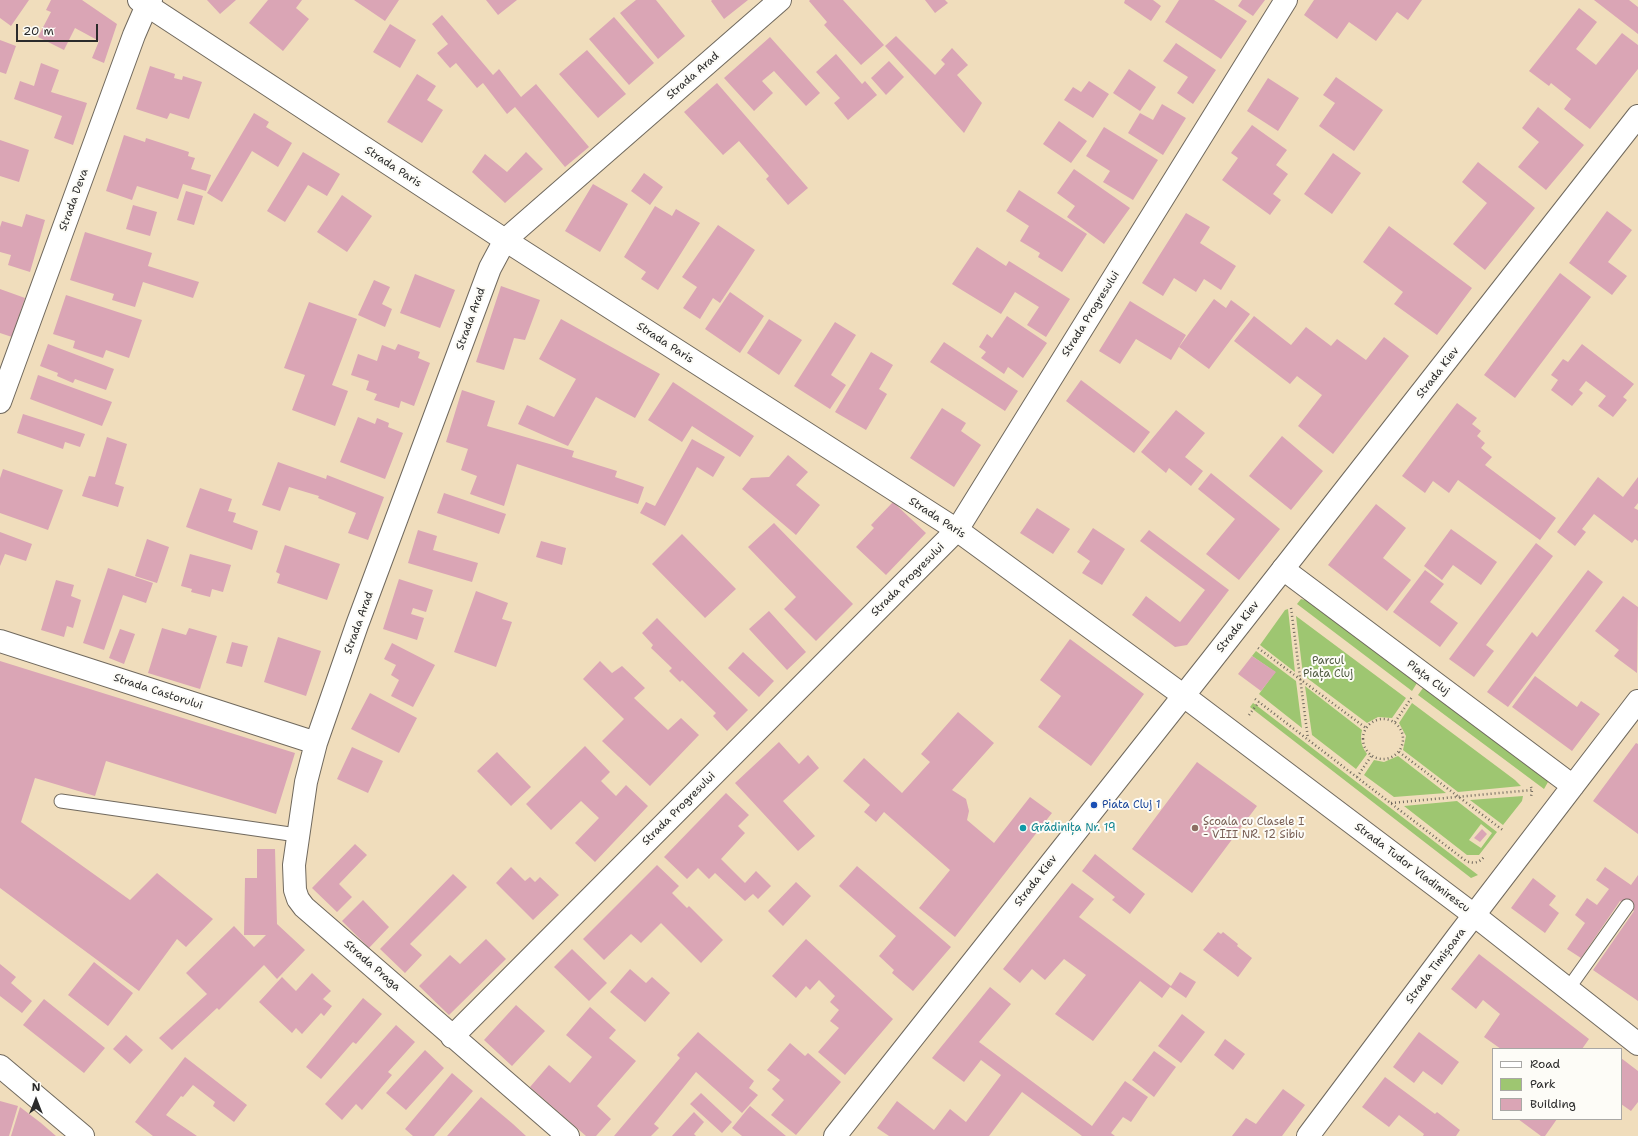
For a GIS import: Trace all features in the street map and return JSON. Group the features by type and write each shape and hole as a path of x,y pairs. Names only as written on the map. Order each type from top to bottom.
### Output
{"street":[{"name":"Strada Arad","path":"316,743 357,625 488,275 505,240 780,0"},
{"name":"Strada Progresului","path":"452,1037 957,530 1286,0"},
{"name":"Strada Paris","path":"146,2 505,240 957,530 1184,696"},
{"name":"Strada Deva","path":"0,402 146,2"},
{"name":"Strada Kiev","path":"835,1136 1284,569 1638,116"},
{"name":"Piața Cluj","path":"1284,569 1573,786"},
{"name":"Strada Castorului","path":"0,641 316,743"},
{"name":"Strada Tudor Vladimirescu","path":"1184,696 1474,915 1638,1044"},
{"name":"Strada Timișoara","path":"1308,1136 1474,915 1638,701"},
{"name":"Strada Praga","path":"316,743 306,782 297,835 294,879 298,899 304,907 452,1037 568,1136"},
{"path":"0,1066 30,1089 83,1136"},
{"path":"0,1080 30,1089"}],"lane":[{"path":"61,800 297,835"},
{"path":"1568,989 1627,906"}],"path":[{"path":"1298,610 1291,606 1308,739"},
{"path":"1258,648 1366,728"},
{"path":"1405,692 1418,702"},
{"path":"1395,722 1412,697"},
{"path":"1255,699 1466,861 1476,863 1481,861 1486,855"},
{"path":"1379,719 1395,722 1404,736 1399,752 1394,756 1383,759 1372,755 1367,751 1363,740 1366,728 1374,721 1379,719"},
{"path":"1399,752 1504,832"},
{"path":"1357,777 1372,755"},
{"path":"1527,783 1532,790 1532,797 1527,803"},
{"path":"1391,803 1532,790"},
{"path":"1500,837 1509,826"}],"green space":[{"path":"1301,599 1309,601 1417,683 1412,691 1297,604"},
{"path":"1288,609 1295,672 1260,645 1285,610"},
{"name":"Parcul Piața Cluj","path":"1296,616 1406,698 1392,718 1378,717 1367,723 1303,675"},
{"path":"1256,651 1296,681 1302,728 1259,694 1275,672 1252,656"},
{"path":"1305,686 1362,730 1361,736 1363,748 1367,754 1356,769 1312,735"},
{"path":"1423,688 1540,774 1548,782 1544,789 1418,695"},
{"path":"1253,703 1478,875 1471,878 1250,707"},
{"path":"1412,703 1521,786 1458,792 1403,750 1406,736 1399,723"},
{"path":"1398,756 1446,793 1394,797 1364,775 1374,760 1384,762"},
{"path":"1523,796 1522,801 1503,825 1470,800"},
{"path":"1457,801 1497,832 1479,855 1467,855 1404,806","holes":["1481,824 1492,833 1481,848 1469,840"]}],"building":[{"path":"0,0 29,0 11,26 0,18"},
{"path":"51,0 82,0 117,24 104,63 92,58 99,41 75,28 64,50 38,37 51,12 46,10"},
{"path":"207,0 236,0 220,14"},
{"path":"268,0 302,0 296,8 309,19 283,51 249,23"},
{"path":"354,0 399,0 385,21"},
{"path":"486,0 517,0 498,15"},
{"path":"636,0 656,0 685,36 658,59 620,13"},
{"path":"748,0 724,19 711,1"},
{"path":"843,0 884,45 861,65 824,25 827,22 809,1"},
{"path":"925,0 945,0 948,3 935,13"},
{"path":"1125,0 1153,0 1161,6 1151,21 1124,3"},
{"path":"1179,0 1214,0 1247,21 1221,59 1165,22"},
{"path":"1242,0 1265,0 1253,16 1238,6"},
{"path":"1314,0 1422,0 1408,20 1397,12 1376,41 1349,22 1337,39 1304,15"},
{"path":"1594,0 1629,0 1638,7 1638,34"},
{"path":"1579,8 1597,22 1576,49 1596,65 1622,33 1638,45 1638,69 1590,129 1564,109 1571,99 1551,83 1549,86 1529,71"},
{"path":"442,15 493,75 499,69 521,97 536,84 589,147 565,167 515,107 507,114 483,83 477,88 456,63 450,68 437,53 448,44 432,24"},
{"path":"614,17 654,63 629,85 589,39"},
{"path":"390,24 416,40 400,68 373,52"},
{"path":"896,36 935,75 945,64 941,60 952,48 968,65 957,75 982,103 964,133 885,46"},
{"path":"770,37 820,93 806,106 774,71 762,81 773,93 754,111 724,78"},
{"path":"0,40 16,46 6,74 0,72"},
{"path":"1176,43 1216,70 1193,104 1177,93 1188,77 1163,61"},
{"path":"587,50 626,94 598,118 559,74"},
{"path":"836,54 862,84 865,81 877,95 848,120 834,103 840,98 816,72"},
{"path":"889,61 904,77 886,95 871,78"},
{"path":"41,63 59,70 51,92 87,103 73,145 54,138 62,116 14,99 20,81 34,86"},
{"path":"150,66 175,74 174,78 182,80 183,76 202,82 189,119 170,113 167,119 136,109"},
{"path":"1129,69 1156,87 1140,111 1113,93"},
{"path":"417,74 436,86 427,100 443,110 422,143 387,122"},
{"path":"1336,77 1383,110 1354,151 1319,126 1335,103 1323,95"},
{"path":"1268,78 1299,98 1278,131 1247,111"},
{"path":"1089,81 1109,94 1093,118 1064,100 1073,87 1081,92"},
{"path":"717,83 808,188 788,205 766,179 769,176 739,141 723,155 684,112"},
{"path":"1162,104 1186,118 1163,155 1128,133 1140,113 1153,120"},
{"path":"1538,107 1584,145 1546,190 1518,167 1539,142 1522,128"},
{"path":"254,113 269,122 266,127 292,143 278,167 252,151 222,202 207,193"},
{"path":"1059,121 1087,141 1071,163 1043,144"},
{"path":"1252,125 1287,150 1276,165 1288,174 1273,194 1281,200 1270,215 1222,180 1238,158 1231,153"},
{"path":"1104,127 1158,160 1133,200 1103,182 1110,171 1086,156"},
{"path":"124,135 145,142 146,138 189,152 188,156 195,158 191,169 211,175 206,191 183,184 178,199 137,186 132,200 106,191"},
{"path":"0,140 29,150 19,182 0,176"},
{"path":"303,152 340,174 327,196 308,185 285,222 267,211"},
{"path":"526,152 543,169 505,203 472,172 485,154 507,172"},
{"path":"1333,153 1361,173 1332,214 1304,194"},
{"path":"1478,162 1535,208 1485,270 1453,244 1487,203 1462,182"},
{"path":"1074,169 1130,208 1104,244 1067,217 1075,206 1057,193"},
{"path":"644,173 663,187 650,205 631,191"},
{"path":"593,184 628,204 600,252 565,231"},
{"path":"1019,190 1087,234 1062,272 1038,257 1040,253 1020,241 1029,226 1006,211"},
{"path":"186,191 203,196 194,225 177,220"},
{"path":"342,195 372,216 347,252 317,232"},
{"path":"133,205 157,212 150,236 126,229"},
{"path":"655,206 672,216 676,209 700,223 658,290 641,279 646,272 624,257"},
{"path":"1607,211 1632,230 1608,262 1627,276 1612,295 1569,263"},
{"path":"1186,213 1210,227 1200,243 1236,266 1221,290 1204,279 1196,292 1174,278 1163,296 1142,283"},
{"path":"26,214 45,220 30,272 8,265 11,255 0,252 0,227 2,221 22,227"},
{"path":"718,225 755,250 720,303 713,298 700,319 683,308 697,287 682,277"},
{"path":"1389,226 1472,288 1437,335 1394,304 1403,292 1363,262"},
{"path":"85,232 152,253 148,266 199,282 193,298 143,282 135,307 112,300 114,294 70,280"},
{"path":"977,247 1006,266 1009,261 1070,299 1046,337 1027,325 1039,307 1015,292 1001,314 952,284"},
{"path":"1560,273 1591,297 1515,398 1484,375"},
{"path":"415,274 455,290 440,328 400,313"},
{"path":"374,280 390,287 382,304 392,309 385,327 358,315"},
{"path":"501,286 540,300 525,340 514,338 504,370 476,362"},
{"path":"0,289 25,298 12,337 0,333"},
{"path":"730,292 764,316 740,353 705,329"},
{"path":"66,295 142,320 129,358 106,350 103,358 73,348 75,341 53,334"},
{"path":"1214,299 1226,308 1231,300 1250,314 1209,369 1179,347"},
{"path":"1130,301 1186,335 1171,360 1136,339 1120,364 1099,351"},
{"path":"309,302 357,319 332,385 348,391 335,426 292,410 305,375 284,368"},
{"path":"1007,316 1047,343 1023,378 1008,367 1004,374 981,358 986,352 979,347 987,334 992,338"},
{"path":"1254,316 1291,345 1306,327 1331,346 1337,339 1366,360 1384,337 1409,356 1333,454 1298,426 1322,395 1297,376 1290,384 1234,341"},
{"path":"561,319 660,374 635,418 596,397 568,446 518,424 527,405 554,417 576,379 539,359"},
{"path":"769,319 802,340 779,375 747,353"},
{"path":"835,322 856,335 831,375 846,385 830,409 794,386"},
{"path":"944,342 1018,391 1005,411 930,362"},
{"path":"48,344 114,369 106,390 75,379 73,383 57,376 58,373 40,366"},
{"path":"398,344 420,352 418,358 430,363 414,406 401,401 399,408 374,400 377,394 366,390 369,381 351,375 358,354 377,361 382,345 395,350"},
{"path":"1582,344 1634,384 1623,397 1627,400 1613,417 1598,406 1606,396 1586,381 1579,390 1583,393 1572,406 1551,390 1558,380 1551,375 1563,359 1568,362"},
{"path":"871,352 893,365 879,389 887,394 866,430 835,412"},
{"path":"38,375 112,402 102,426 30,399"},
{"path":"1081,380 1150,432 1134,453 1066,401"},
{"path":"673,382 754,436 740,457 692,426 682,442 648,420"},
{"path":"462,390 495,401 487,426 574,451 572,457 617,471 615,477 644,487 638,504 517,464 504,506 470,494 477,476 461,470 468,449 446,442"},
{"path":"1457,403 1477,418 1472,424 1481,431 1477,436 1485,443 1481,448 1492,457 1485,465 1556,518 1540,540 1458,480 1449,493 1433,481 1425,493 1402,476"},
{"path":"942,408 966,423 961,431 981,445 954,487 910,458"},
{"path":"1176,410 1205,433 1185,457 1203,471 1191,486 1169,468 1166,473 1141,452"},
{"path":"23,414 85,434 80,447 65,442 63,449 17,433"},
{"path":"358,417 375,424 377,418 389,423 388,427 403,433 385,479 340,462"},
{"path":"1282,436 1323,471 1291,510 1249,476"},
{"path":"107,437 127,444 115,484 124,487 118,507 82,496 89,476 95,477"},
{"path":"692,439 725,457 713,477 697,467 665,526 640,513 646,502 655,506"},
{"path":"788,455 808,472 796,485 820,505 796,535 742,489 751,478 769,477"},
{"path":"278,462 326,479 327,475 384,497 368,540 348,533 356,513 318,498 319,496 289,487 280,511 262,505"},
{"path":"3,469 63,490 48,530 0,513 0,478"},
{"path":"1211,473 1280,529 1239,580 1206,554 1235,519 1198,489"},
{"path":"1598,477 1623,497 1638,477 1638,503 1634,508 1638,510 1638,541 1635,539 1632,543 1594,514 1582,529 1586,532 1575,546 1557,532"},
{"path":"200,488 232,499 228,511 236,513 233,522 258,531 252,550 186,527"},
{"path":"444,493 506,514 499,534 437,513"},
{"path":"893,502 926,533 886,575 856,547 874,528 871,525"},
{"path":"1376,504 1406,528 1383,558 1411,580 1387,611 1328,565"},
{"path":"1037,508 1070,529 1053,554 1020,533"},
{"path":"774,523 853,604 816,641 784,609 796,597 748,547"},
{"path":"1093,528 1125,549 1102,585 1082,573 1090,561 1077,552"},
{"path":"1451,529 1497,562 1481,585 1453,565 1442,580 1424,566"},
{"path":"418,530 437,536 433,550 478,563 472,582 408,563"},
{"path":"1149,530 1229,590 1187,645 1175,647 1132,615 1146,596 1180,622 1205,590 1140,541"},
{"path":"0,532 32,544 26,561 5,554 0,566"},
{"path":"682,534 736,589 705,618 652,564"},
{"path":"147,539 169,547 157,583 135,576"},
{"path":"541,541 566,548 562,565 536,557"},
{"path":"1536,543 1553,556 1486,645 1494,651 1474,677 1449,659"},
{"path":"285,545 340,564 327,600 277,583 280,574 276,572"},
{"path":"190,554 231,565 223,592 212,589 210,597 191,592 192,589 181,586"},
{"path":"108,568 153,583 146,603 123,595 104,650 83,643"},
{"path":"1425,570 1444,584 1430,602 1458,623 1440,647 1393,612"},
{"path":"1588,570 1603,582 1508,707 1487,692 1532,632 1537,637"},
{"path":"399,579 433,590 426,612 413,608 411,614 424,618 417,640 383,629"},
{"path":"56,580 74,585 71,596 81,600 73,628 67,626 64,637 41,630"},
{"path":"476,591 508,603 502,619 512,622 496,667 454,652"},
{"path":"1623,596 1638,607 1637,673 1614,656 1619,650 1595,631"},
{"path":"769,611 806,652 787,670 749,629"},
{"path":"657,618 748,710 727,731 713,716 716,713 682,680 680,682 669,671 672,668 651,648 653,645 642,633"},
{"path":"162,628 186,635 189,628 217,636 200,689 148,673"},
{"path":"120,629 135,634 124,664 109,658"},
{"path":"278,637 321,651 306,696 264,682"},
{"path":"1070,639 1144,694 1091,766 1038,727 1061,696 1040,680"},
{"path":"232,642 248,646 242,667 226,663"},
{"path":"392,643 435,665 413,707 391,696 399,680 391,675 396,665 384,659"},
{"path":"743,652 774,681 759,697 728,668"},
{"path":"1252,656 1276,672 1261,691 1238,674"},
{"path":"0,661 295,753 276,814 106,761 95,796 35,778 21,822 130,900 157,873 213,919 186,947 177,939 139,991 0,888"},
{"path":"600,661 612,673 622,666 645,688 634,698 668,730 681,718 699,735 650,786 602,741 624,719 583,679"},
{"path":"1535,676 1577,707 1581,701 1600,714 1572,751 1512,707"},
{"path":"370,693 417,718 399,753 351,729"},
{"path":"958,712 994,743 952,790 966,799 969,811 967,820 994,843 1030,797 1052,813 955,937 919,908 950,870 884,812 876,822 864,812 870,805 843,781 864,758 902,793 930,762 921,754"},
{"path":"779,742 799,764 808,755 819,768 783,801 815,836 798,851 735,783"},
{"path":"1636,743 1638,744 1638,834 1593,801"},
{"path":"585,746 610,772 601,781 616,796 626,785 648,806 595,862 575,843 599,818 581,801 551,830 526,804"},
{"path":"352,747 383,761 368,793 337,779"},
{"path":"497,752 531,787 511,806 477,771"},
{"name":"Școala cu Clasele I - VIII NR. 12 Sibiu","path":"1197,762 1257,806 1192,893 1132,849"},
{"path":"726,793 749,815 738,826 745,833 721,859 745,883 756,871 771,886 758,899 753,894 745,901 715,873 709,879 698,868 687,879 664,857"},
{"path":"1482,829 1487,834 1480,842 1474,838"},
{"path":"355,844 367,855 339,884 352,897 337,912 312,888"},
{"path":"257,849 275,849 277,924 305,950 277,979 264,965 219,1010 217,1008 172,1050 159,1038 207,994 186,973 234,926 254,947 266,935 244,935 245,878 257,878"},
{"path":"1095,854 1145,894 1130,914 1112,900 1115,897 1082,871"},
{"path":"657,865 679,886 672,893 687,908 689,906 723,940 701,963 661,923 641,943 631,934 604,960 583,939"},
{"path":"857,866 951,947 913,991 892,973 894,970 879,956 896,936 839,886"},
{"path":"511,867 525,881 530,877 535,882 540,877 559,895 533,920 496,883"},
{"path":"1605,867 1631,885 1638,875 1638,1001 1593,970 1634,911 1620,901 1581,958 1567,949 1585,923 1575,915 1587,898 1597,905 1609,889 1596,880"},
{"path":"453,874 467,887 410,944 422,955 405,973 380,949"},
{"path":"1533,878 1556,896 1549,905 1559,913 1545,933 1511,908"},
{"path":"796,882 811,896 783,926 768,911"},
{"path":"1072,883 1094,899 1079,917 1171,986 1180,972 1196,982 1186,998 1170,987 1162,998 1140,981 1093,1041 1055,1014 1086,975 1064,959 1045,980 1032,969 1020,983 1003,969"},
{"path":"363,900 389,927 369,948 342,921"},
{"path":"1218,932 1221,934 1223,932 1252,958 1238,977 1203,950"},
{"path":"486,939 506,959 449,1015 419,986 450,955 460,964"},
{"path":"806,939 893,1019 845,1075 818,1052 839,1028 830,1021 839,1010 830,1002 835,996 819,980 810,990 806,986 796,998 772,976"},
{"path":"572,949 607,983 589,1001 554,967"},
{"path":"1479,954 1589,1039 1583,1048 1500,1048 1484,1037 1500,1014 1483,1000 1476,1009 1451,989"},
{"path":"94,962 133,993 108,1026 68,995"},
{"path":"0,964 16,977 11,983 32,1001 22,1013 0,996"},
{"path":"630,969 646,983 652,977 670,993 645,1022 610,992"},
{"path":"312,973 331,991 323,999 332,1006 324,1016 321,1013 302,1034 296,1028 292,1033 259,1002 282,977 296,991"},
{"path":"990,987 1011,1004 979,1042 1092,1126 1125,1081 1148,1097 1131,1122 1123,1117 1111,1133 1115,1136 1082,1136 1022,1092 989,1136 889,1136 877,1128 897,1101 934,1130 950,1109 966,1122 1001,1075 981,1060 964,1082 932,1058"},
{"path":"363,998 382,1014 356,1044 353,1042 321,1079 306,1067"},
{"path":"44,999 105,1048 84,1073 23,1025"},
{"path":"516,1005 545,1031 512,1066 484,1040"},
{"path":"590,1007 616,1030 609,1038 636,1061 597,1106 611,1119 596,1136 586,1136 530,1087 549,1065 570,1083 592,1057 566,1035"},
{"path":"1182,1014 1205,1032 1181,1063 1158,1046"},
{"path":"396,1025 415,1042 388,1072 392,1075 362,1110 356,1104 342,1120 325,1104"},
{"path":"698,1032 754,1081 749,1088 758,1095 742,1113 696,1072 654,1124 659,1128 651,1136 614,1136 680,1058 677,1055"},
{"path":"1419,1032 1459,1062 1442,1085 1423,1071 1414,1083 1393,1067"},
{"path":"126,1035 143,1050 130,1064 113,1049"},
{"path":"1225,1039 1245,1054 1233,1070 1214,1055"},
{"path":"790,1043 805,1056 808,1053 841,1082 796,1135 771,1115 784,1100 772,1089 780,1080 767,1070"},
{"path":"425,1050 444,1068 406,1110 386,1093"},
{"path":"1154,1051 1176,1067 1154,1097 1132,1080"},
{"path":"185,1057 247,1105 234,1122 213,1106 215,1102 193,1085 183,1097 181,1096 166,1115 197,1136 153,1136 135,1122"},
{"path":"1622,1059 1638,1071 1638,1102 1631,1111 1622,1105"},
{"path":"452,1073 473,1091 434,1136 413,1136 405,1129"},
{"path":"1385,1077 1435,1114 1437,1112 1460,1130 1456,1136 1423,1136 1424,1134 1399,1115 1389,1127 1362,1107"},
{"path":"1283,1089 1305,1105 1282,1136 1232,1136 1246,1118 1256,1124"},
{"path":"701,1093 732,1122 722,1133 690,1104"},
{"path":"481,1097 513,1124 526,1136 447,1136"},
{"path":"0,1101 18,1106 9,1136 0,1136"},
{"path":"750,1106 786,1136 742,1136 732,1128"},
{"path":"20,1107 41,1123 56,1136 11,1136"},
{"path":"694,1112 704,1122 694,1134 696,1136 672,1136"},
{"path":"1519,1120 1556,1120 1545,1136 1541,1136"}],"place":[{"name":"Piata Cluj 1","path":"1094,805"},
{"name":"Grădinița Nr. 19","path":"1023,828"},
{"name":"Școala cu Clasele I - VIII NR. 12 Sibiu","path":"1195,828"}]}
